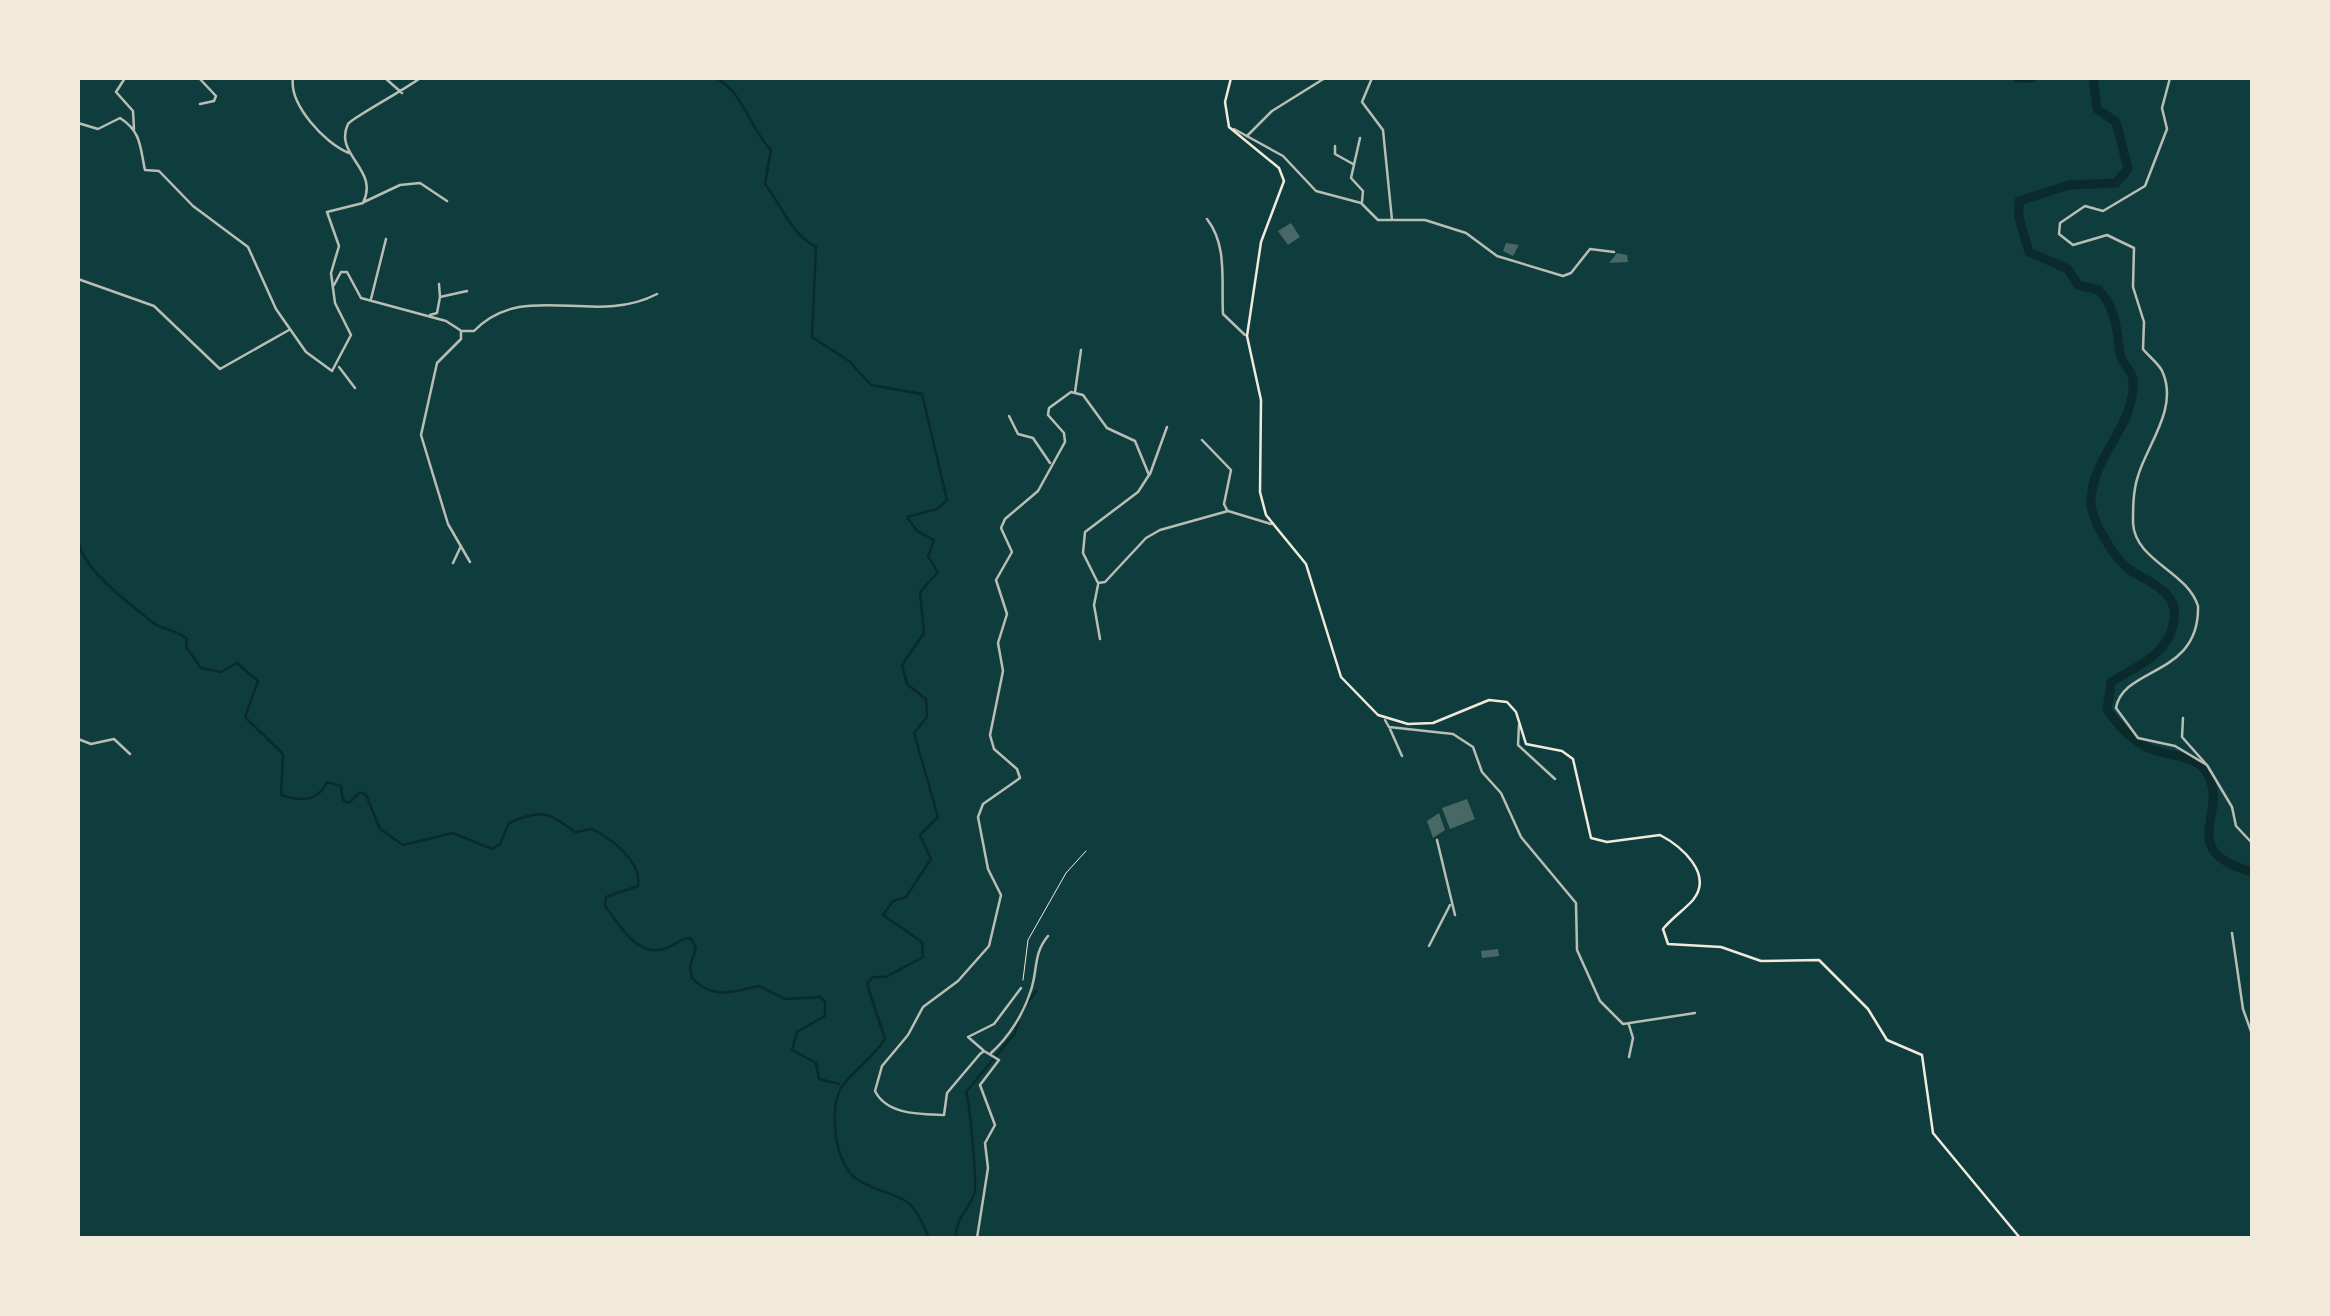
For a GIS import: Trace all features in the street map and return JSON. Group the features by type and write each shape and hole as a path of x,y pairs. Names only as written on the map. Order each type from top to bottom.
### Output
{"main road":[{"path":"1231,78 1225,102 1228,127 1269,158 1284,181 1260,242 1246,336 1262,400 1260,492 1272,524 1306,564 1342,677 1385,720 1433,723 1495,699 1512,706 1530,747 1562,751 1573,759 1590,838 1607,842 1660,835 1694,863 1700,875 1698,890 1663,929 1668,944 1721,947 1761,962 1818,960 1868,1009 1882,1036 1925,1057 1926,1108 1933,1134 2020,1238"}],"street":[{"path":"125,78 116,92 133,111 145,170 159,171 192,206 248,247 268,294 306,352 326,370 338,366 351,335 340,316 331,273 339,246 327,214 332,208 363,203 400,185 420,182 447,201"},
{"path":"199,78 216,96 214,102 200,104"},
{"path":"293,78 291,92 296,104 334,144 350,154 368,180 363,203"},
{"path":"385,78 402,93"},
{"path":"350,154 346,133 350,120 402,93 420,78"},
{"path":"1246,137 1272,111 1325,78"},
{"path":"1372,78 1362,102 1383,130 1392,220"},
{"path":"2170,78 2162,108 2166,129 2146,186 2103,211 2083,206 2069,214 2059,228 2061,238 2073,245 2107,235 2134,248 2133,287 2144,322 2143,349 2163,372 2166,393 2158,436 2138,477 2134,532 2139,544 2181,580 2198,606 2190,642 2166,667 2130,684 2116,708 2138,738 2175,746 2207,765"},
{"path":"78,124 98,129 120,118 134,129"},
{"path":"1228,127 1282,156 1316,191 1361,203 1378,220 1425,220 1466,233 1497,256 1563,276 1572,273 1590,249 1614,252"},
{"path":"1360,138 1352,178 1363,191 1361,203"},
{"path":"1335,146 1334,154 1354,164"},
{"path":"1207,219 1218,235 1223,314 1246,336"},
{"path":"370,300 386,239"},
{"path":"334,286 341,272 347,272 361,298 474,331 487,317 519,304 605,308 658,294"},
{"path":"78,279 154,306 220,369 292,329"},
{"path":"423,317 436,313 439,284"},
{"path":"440,297 467,290"},
{"path":"460,330 460,339 437,362 420,435 448,524 470,562"},
{"path":"1075,392 1082,350"},
{"path":"338,366 355,388"},
{"path":"984,1051 954,1080 944,1115 898,1110 875,1092 882,1066 908,1035 923,1007 978,961 996,923 1001,896 988,869 978,816 983,804 1020,778 1016,768 994,749 990,735 1003,671 998,643 1007,614 996,580 1012,552 1002,528 1005,519 1038,491 1050,463 1066,442 1064,433 1047,412 1060,398 1075,392 1083,396 1107,428 1136,441 1149,475"},
{"path":"1009,416 1018,434 1033,438 1050,463"},
{"path":"1100,640 1094,608 1098,583 1083,554 1085,532 1128,501 1149,475 1168,427"},
{"path":"1202,440 1231,470 1224,504 1228,511"},
{"path":"1098,583 1104,582 1146,538 1228,511 1272,524"},
{"path":"453,563 461,545"},
{"path":"2183,718 2182,738 2207,765 2232,807 2236,826 2252,843"},
{"path":"1385,720 1402,756"},
{"path":"1520,724 1518,745 1554,779"},
{"path":"1389,728 1453,734 1474,747 1482,772 1501,793 1521,837 1576,904 1578,950 1600,1001 1614,1019 1628,1023 1695,1013"},
{"path":"78,739 91,744 114,738 130,754"},
{"path":"1437,840 1454,914"},
{"path":"1428,946 1450,904"},
{"path":"2232,933 2243,1009 2252,1035"},
{"path":"990,1054 1008,1036 1026,1003 1035,955 1048,936"},
{"path":"977,1238 987,1184 985,1143 995,1125 980,1085 999,1060 967,1040 994,1024 1022,988"},
{"path":"1628,1023 1632,1038 1629,1057"}],"path":[{"path":"1022,988 1028,940 1066,873 1086,850"}],"building":[{"path":"1291,223 1300,237 1288,245 1278,231"},
{"path":"1506,243 1519,245 1513,256 1503,251"},
{"path":"1617,253 1627,255 1628,262 1609,263"},
{"path":"1467,799 1475,819 1450,829 1442,808"},
{"path":"1439,813 1445,830 1433,838 1427,821"},
{"path":"1498,949 1499,956 1482,958 1481,951"}],"waterway":[{"path":"716,78 734,93 771,150 765,184 793,227 816,247 812,337 849,361 871,385 922,394 947,500 937,509 907,517 917,531 934,540 928,556 938,572 920,592 924,633 902,665 907,684 926,699 927,717 914,733 938,817 920,835 931,859 906,897 893,901 883,915 922,942 923,957 886,977 873,977 867,984 885,1039 843,1085 835,1118 838,1146 847,1169 860,1181 909,1203 929,1238"},
{"path":"2018,78 2032,78"},
{"path":"2093,78 2097,109 2116,122 2128,169 2116,183 2069,185 2019,201 2019,218 2029,252 2068,269 2078,285 2099,290 2105,297 2117,328 2121,358 2133,377 2127,413 2093,485 2092,509 2120,560 2168,596 2174,620 2159,651 2111,682 2107,710 2140,744 2189,759 2203,768 2213,790 2210,842 2229,863 2252,872"},
{"path":"78,540 88,563 120,596 156,625 187,639 186,647 201,668 221,672 237,663 258,681 245,717 283,754 281,795 307,799 318,794 327,782 341,786 343,800 349,803 360,792 366,795 380,829 403,845 453,833 492,849 500,844 509,823 538,814 575,832 592,829 617,845 636,869 638,886 606,897 605,906 631,939 658,950 691,938 696,948 690,966 692,978 708,990 724,992 759,986 785,999 820,997 825,1002 825,1016 797,1032 792,1050 816,1063 819,1079 839,1084"},
{"path":"1024,1008 1036,991"},
{"path":"955,1238 975,1189 966,1092 1015,1033 1019,1020"}]}
